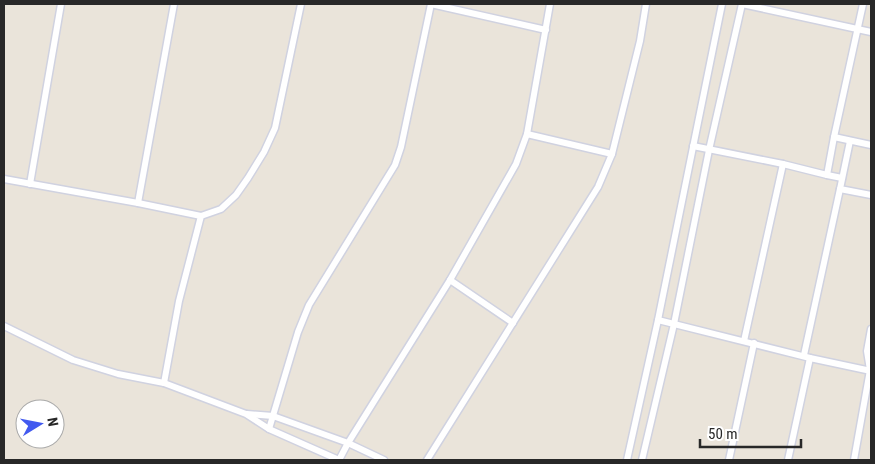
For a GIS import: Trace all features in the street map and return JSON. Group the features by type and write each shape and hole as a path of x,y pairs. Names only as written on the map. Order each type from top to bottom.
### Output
{"lane":[{"path":"30,184 61,4"},
{"path":"138,203 174,4"},
{"path":"4,179 201,216 221,209 236,195 248,178 264,152 275,128 301,4"},
{"path":"269,429 298,332 309,305 395,165 401,147 431,4 546,30"},
{"path":"4,326 73,360 118,374 164,383 246,414 269,429 339,460 450,280 516,164 527,134 550,4"},
{"path":"427,460 598,187 612,154 640,41 646,4"},
{"path":"627,460 658,320 722,4"},
{"path":"642,460 674,324 709,150 742,4 871,32"},
{"path":"827,175 863,4"},
{"path":"527,134 612,154"},
{"path":"834,137 871,145"},
{"path":"788,460 850,141"},
{"path":"693,146 842,178"},
{"path":"744,341 782,164"},
{"path":"840,189 871,195"},
{"path":"164,383 179,301 201,216"},
{"path":"450,280 513,323"},
{"path":"658,320 807,357 870,370"},
{"path":"854,460 870,370 867,351 871,329"},
{"path":"729,460 754,343"},
{"path":"246,414 273,416 348,443 384,460"}]}
